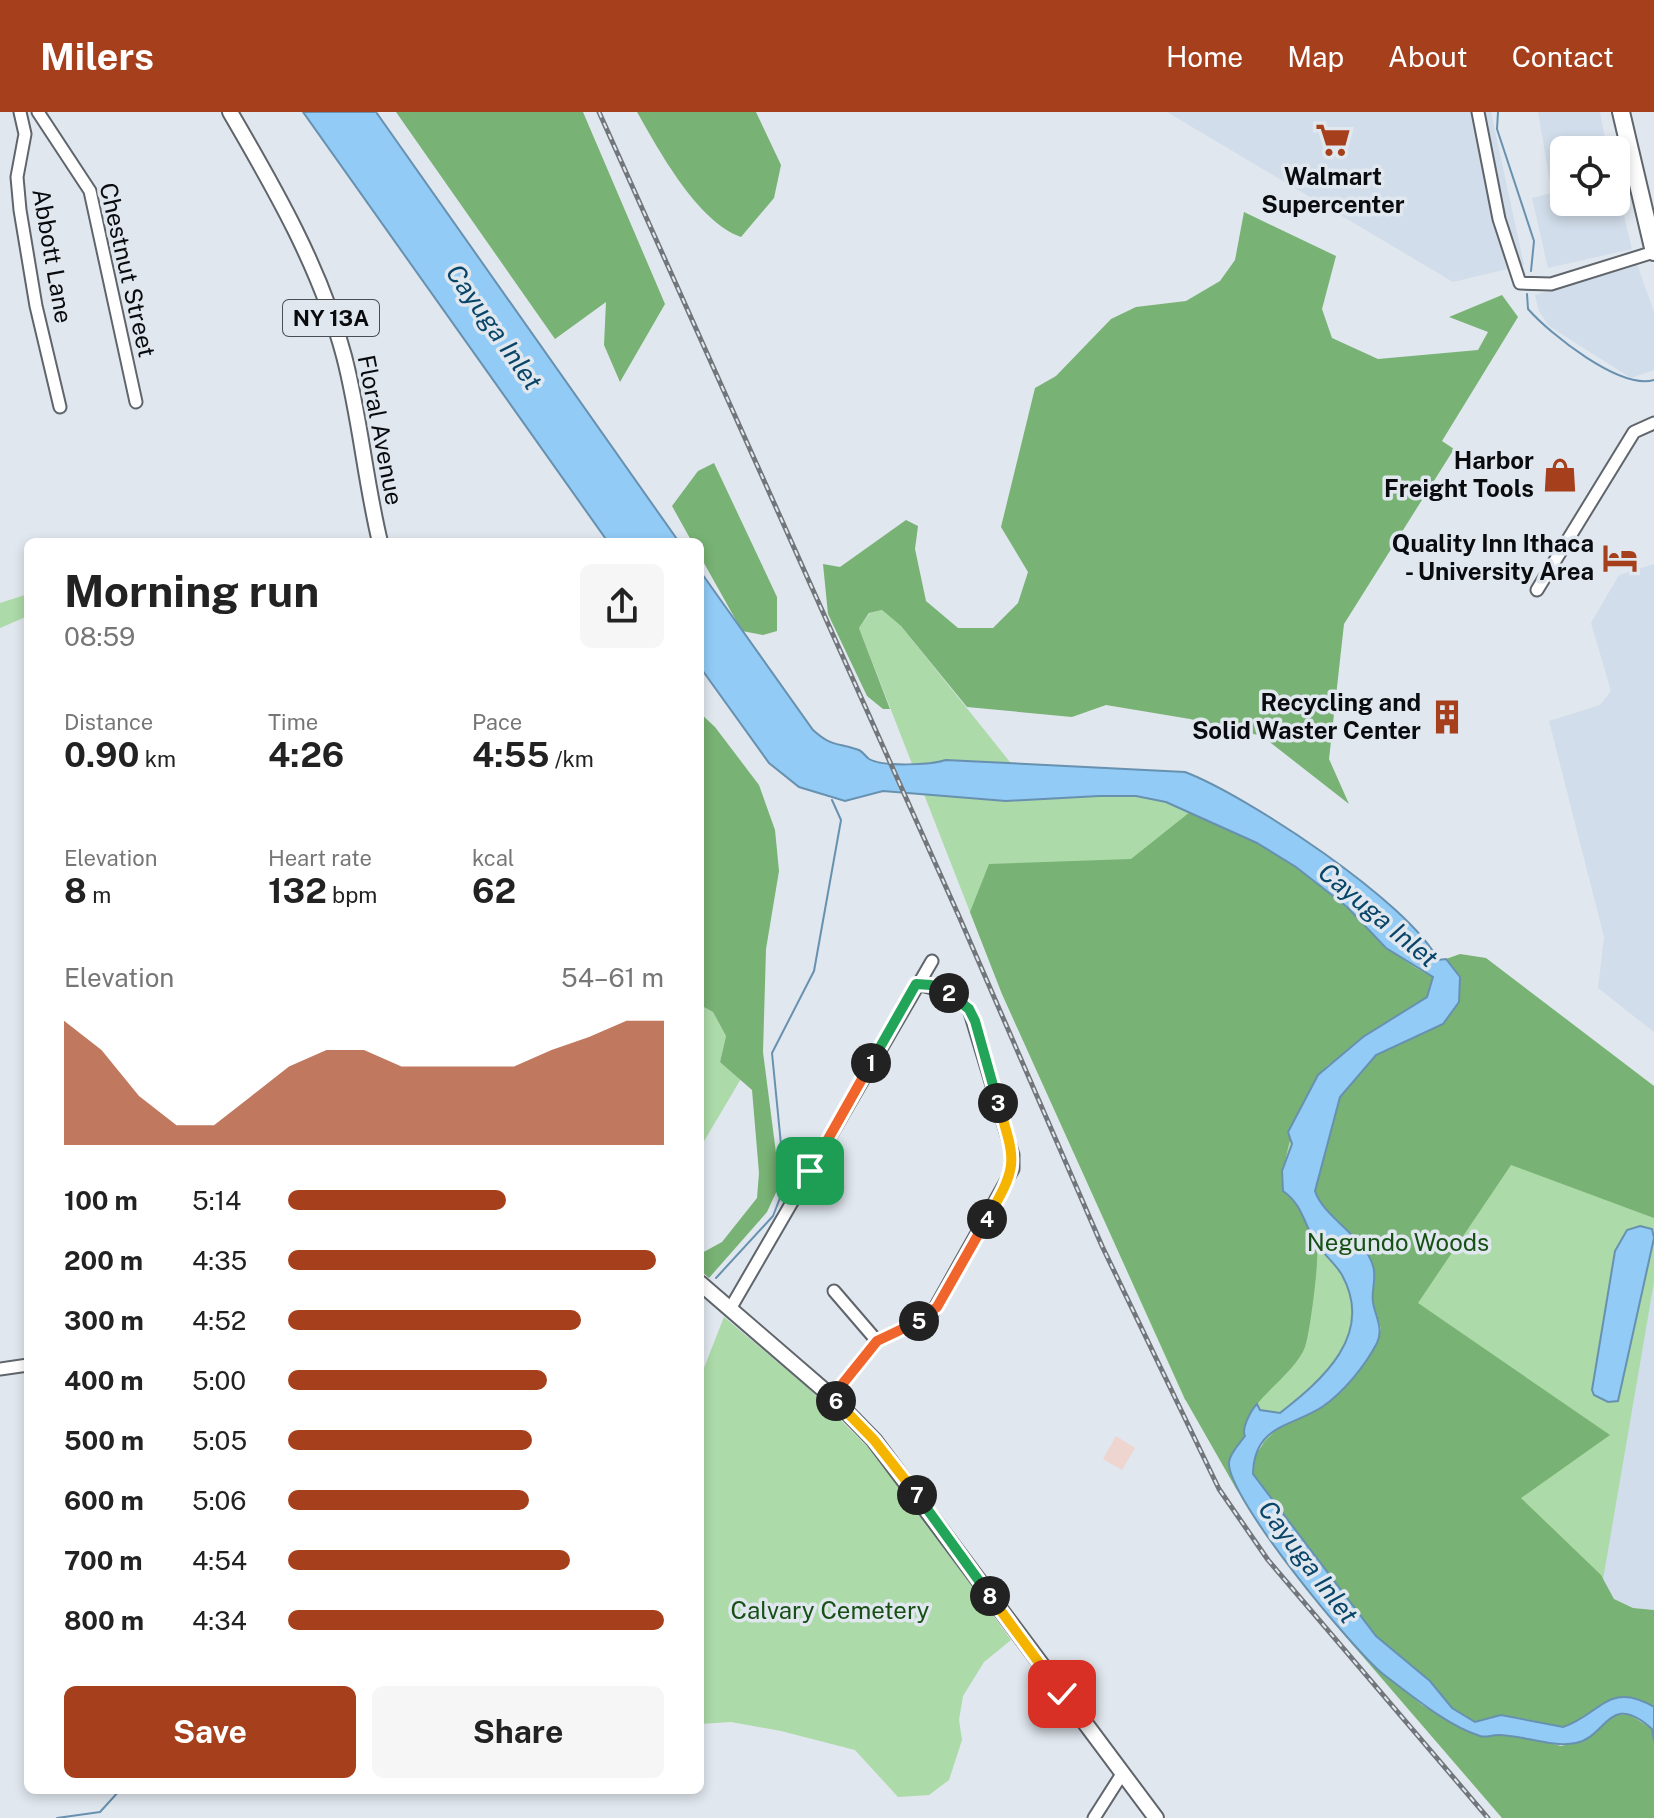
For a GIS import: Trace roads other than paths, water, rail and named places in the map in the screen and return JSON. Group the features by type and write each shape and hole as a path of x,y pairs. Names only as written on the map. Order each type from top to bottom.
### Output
{"highway":[{"path":"1621,112 1654,252"}],"main road":[{"name":"Floral Avenue","path":"230,112 290,221 336,332 347,369 379,538"},
{"path":"704,1286 832,1397 874,1440 1156,1818"}],"street":[{"name":"Abbott Lane","path":"20,112 25,134 17,177 20,210 36,308 60,407"},
{"name":"Chestnut Street","path":"38,112 90,191 136,402"},
{"path":"1478,112 1499,219 1520,283 1551,284 1654,252"},
{"path":"1537,590 1634,432 1654,423"},
{"path":"730,1309 932,961"},
{"path":"832,1397 877,1341 931,1315 1013,1169 1013,1155 969,1009 945,991 916,984"},
{"path":"834,1291 877,1341"},
{"path":"0,1369 24,1366"},
{"path":"1094,1818 1122,1774"}],"water":[{"name":"Cayuga Inlet","path":"303,112 376,112 676,538 605,538"},
{"name":"Cayuga Inlet","path":"704,577 813,730 826,740 859,750 876,762 895,764 946,760 1185,772 1246,803 1324,853 1395,910 1422,936 1438,960 1446,959 1460,977 1459,1002 1443,1024 1376,1055 1340,1097 1315,1191 1326,1210 1369,1256 1374,1275 1373,1302 1380,1332 1377,1343 1353,1378 1330,1401 1267,1437 1255,1458 1253,1474 1376,1636 1430,1681 1452,1708 1475,1722 1501,1715 1563,1727 1605,1702 1626,1697 1654,1707 1654,1741 1652,1729 1638,1718 1626,1714 1610,1719 1586,1739 1567,1744 1498,1735 1482,1737 1442,1717 1383,1674 1347,1637 1269,1539 1234,1480 1229,1462 1245,1436 1245,1424 1257,1404 1260,1410 1280,1413 1312,1386 1339,1354 1348,1336 1352,1317 1351,1297 1342,1275 1315,1242 1302,1214 1283,1191 1282,1171 1292,1144 1288,1132 1318,1075 1363,1037 1427,997 1433,977 1386,948 1347,907 1296,867 1257,843 1166,802 1136,796 1006,801 883,791 845,801 799,787 769,763 704,673"},
{"path":"1640,1226 1652,1229 1654,1238 1618,1401 1608,1402 1594,1395 1592,1390 1615,1251 1627,1230"}],"waterway":[{"path":"1498,112 1497,129 1534,241 1531,271"},
{"path":"1527,294 1528,309 1586,358 1623,377 1654,380"},
{"path":"716,1278 773,1216 785,1185 772,1053 814,971 841,820 832,800"},
{"path":"57,1818 100,1812 116,1794"}],"railway":[{"path":"599,112 958,914 1102,1246 1219,1489 1268,1560 1488,1818"}],"place":[{"name":"Walmart Supercenter","path":"1333,140"},
{"name":"Harbor Freight Tools","path":"1560,475"},
{"name":"Quality Inn Ithaca - University Area","path":"1620,558"},
{"name":"Recycling and Solid Waster Center","path":"1447,717"}],"park label":[{"name":"Negundo Woods","path":"1398,1243"},
{"name":"Calvary Cemetery","path":"830,1611"}]}
